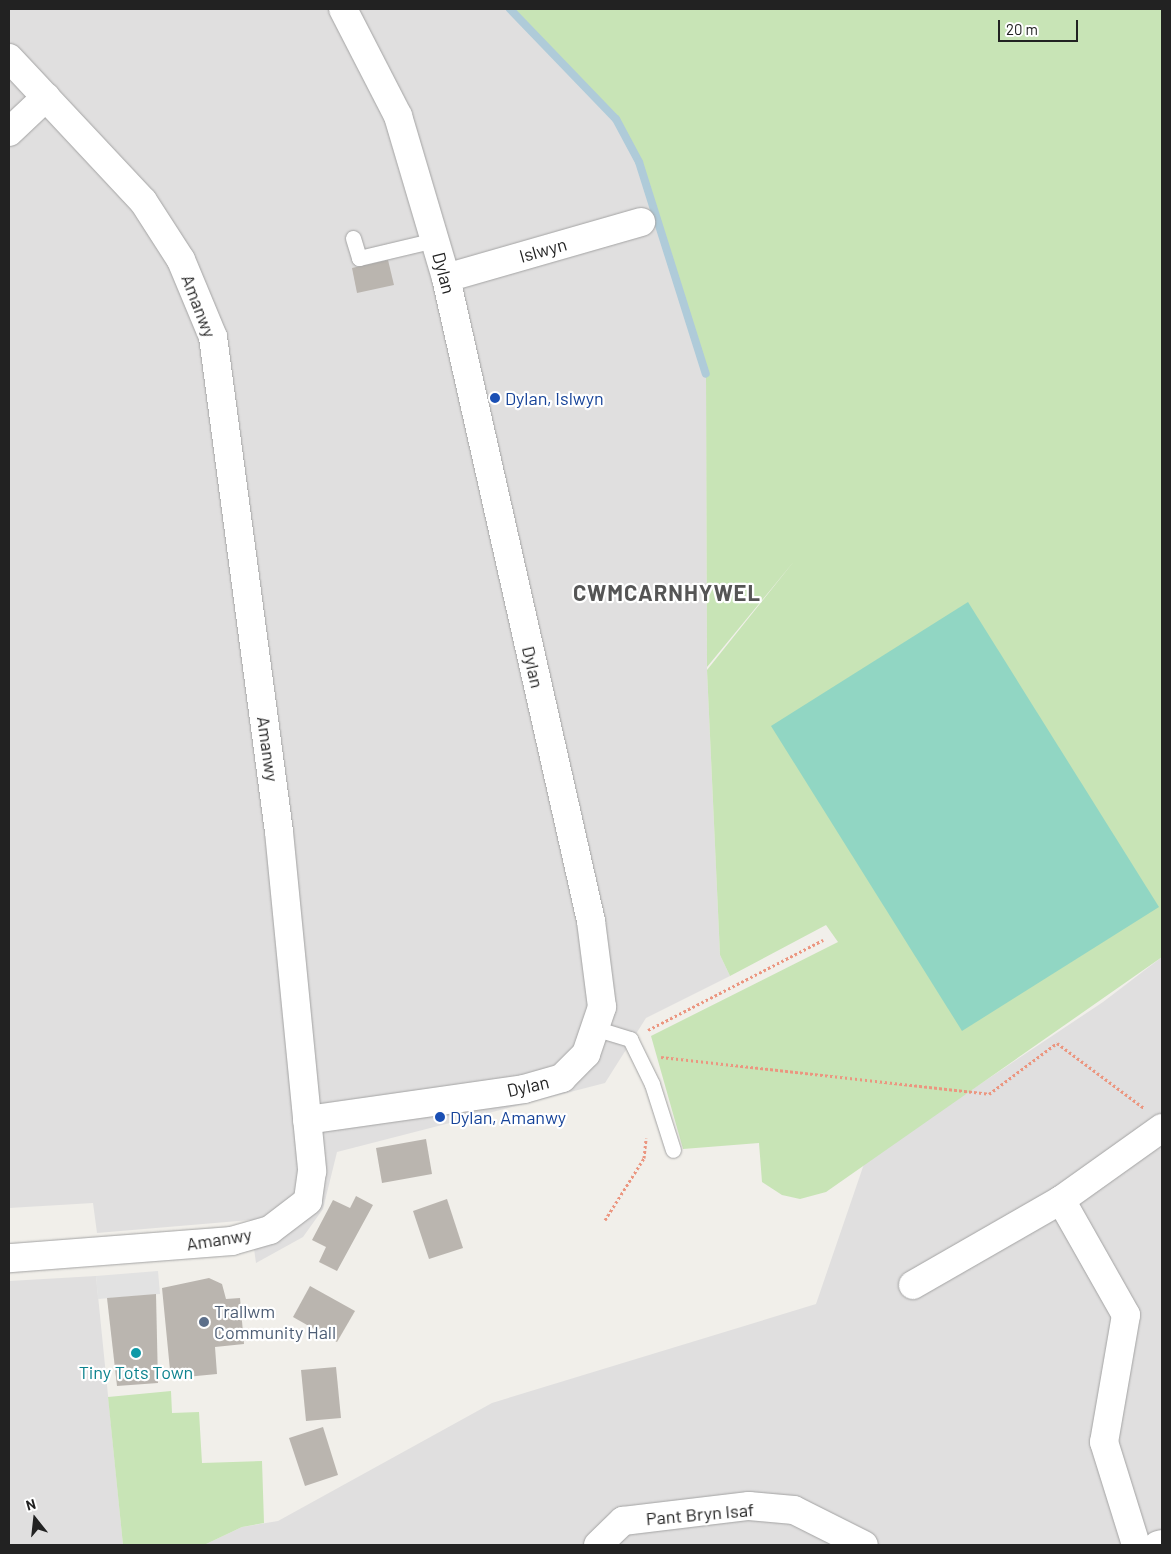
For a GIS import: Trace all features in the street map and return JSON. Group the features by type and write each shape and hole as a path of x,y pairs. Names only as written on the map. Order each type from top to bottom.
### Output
{"street":[{"name":"Dylan","path":"307,1120 524,1089 562,1078 586,1054 602,1007 591,922 446,278 398,116 344,9"},
{"name":"Amanwy","path":"9,58 143,201 181,260 213,337 279,832 312,1170 308,1201 270,1230 232,1241 9,1258"},
{"path":"9,132 46,97"},
{"name":"Islwyn","path":"446,278 641,222"},
{"path":"913,1286 1061,1200 1155,1120"},
{"path":"1061,1200 1126,1315 1104,1442 1136,1545"},
{"name":"Pant Bryn Isaf","path":"598,1545 623,1521 749,1506 794,1510 864,1545"},
{"path":"1158,1545 1162,1544"}],"lane":[{"path":"353,238 359,258 435,240"},
{"path":"594,1028 630,1039 638,1054 673,1150"}],"path":[{"path":"630,1039 823,940"},
{"path":"638,1054 988,1094 1057,1042 1155,1120"},
{"path":"605,1220 644,1158 646,1132"}],"shaded area":[{"path":"9,9 511,9 616,119 639,162 706,374 707,670 720,955 730,976 646,1018 605,1083 337,1152 323,1209 303,1237 256,1263 250,1220 97,1233 93,1203 9,1208"},
{"path":"1162,957 1162,1545 204,1545 242,1527 278,1521 492,1403 816,1304 865,1161 1103,1002"},
{"path":"158,1271 160,1294 98,1299 96,1276"},
{"path":"96,1276 123,1545 9,1545 9,1281"}],"green space":[{"path":"511,9 1162,9 1162,957 826,1192 800,1199 782,1195 762,1182 759,1143 683,1149 651,1036 838,942 826,925 730,976 720,955 707,670 795,560 707,667 706,374 687,306 639,162 616,120"},
{"path":"968,602 1159,907 962,1031 771,726"},
{"path":"171,1391 172,1413 199,1412 202,1463 262,1461 264,1523 242,1527 204,1545 123,1545 108,1397"}],"building":[{"path":"388,260 394,285 357,293 352,268"},
{"path":"426,1139 432,1174 382,1183 376,1148"},
{"path":"356,1196 373,1205 337,1271 319,1262 326,1247 312,1240 333,1200 350,1208"},
{"path":"447,1199 463,1248 429,1259 413,1211"},
{"name":"Trallwm Community Hall","path":"209,1278 222,1284 226,1299 240,1298 244,1344 215,1347 217,1374 186,1377 185,1369 170,1370 162,1288"},
{"path":"310,1286 355,1311 337,1342 293,1317"},
{"name":"Tiny Tots Town","path":"156,1294 158,1383 117,1386 107,1298"},
{"path":"336,1367 341,1418 306,1421 301,1370"},
{"path":"323,1427 338,1475 305,1486 289,1438"}],"waterway":[{"path":"510,9 616,119 639,162 706,374"}],"place":[{"name":"Dylan, Islwyn","path":"495,398"},
{"name":"Dylan, Amanwy","path":"440,1117"},
{"name":"Trallwm Community Hall","path":"204,1322"},
{"name":"Tiny Tots Town","path":"136,1353"}],"district":[{"name":"CWMCARNHYWEL","path":"667,593"}]}
